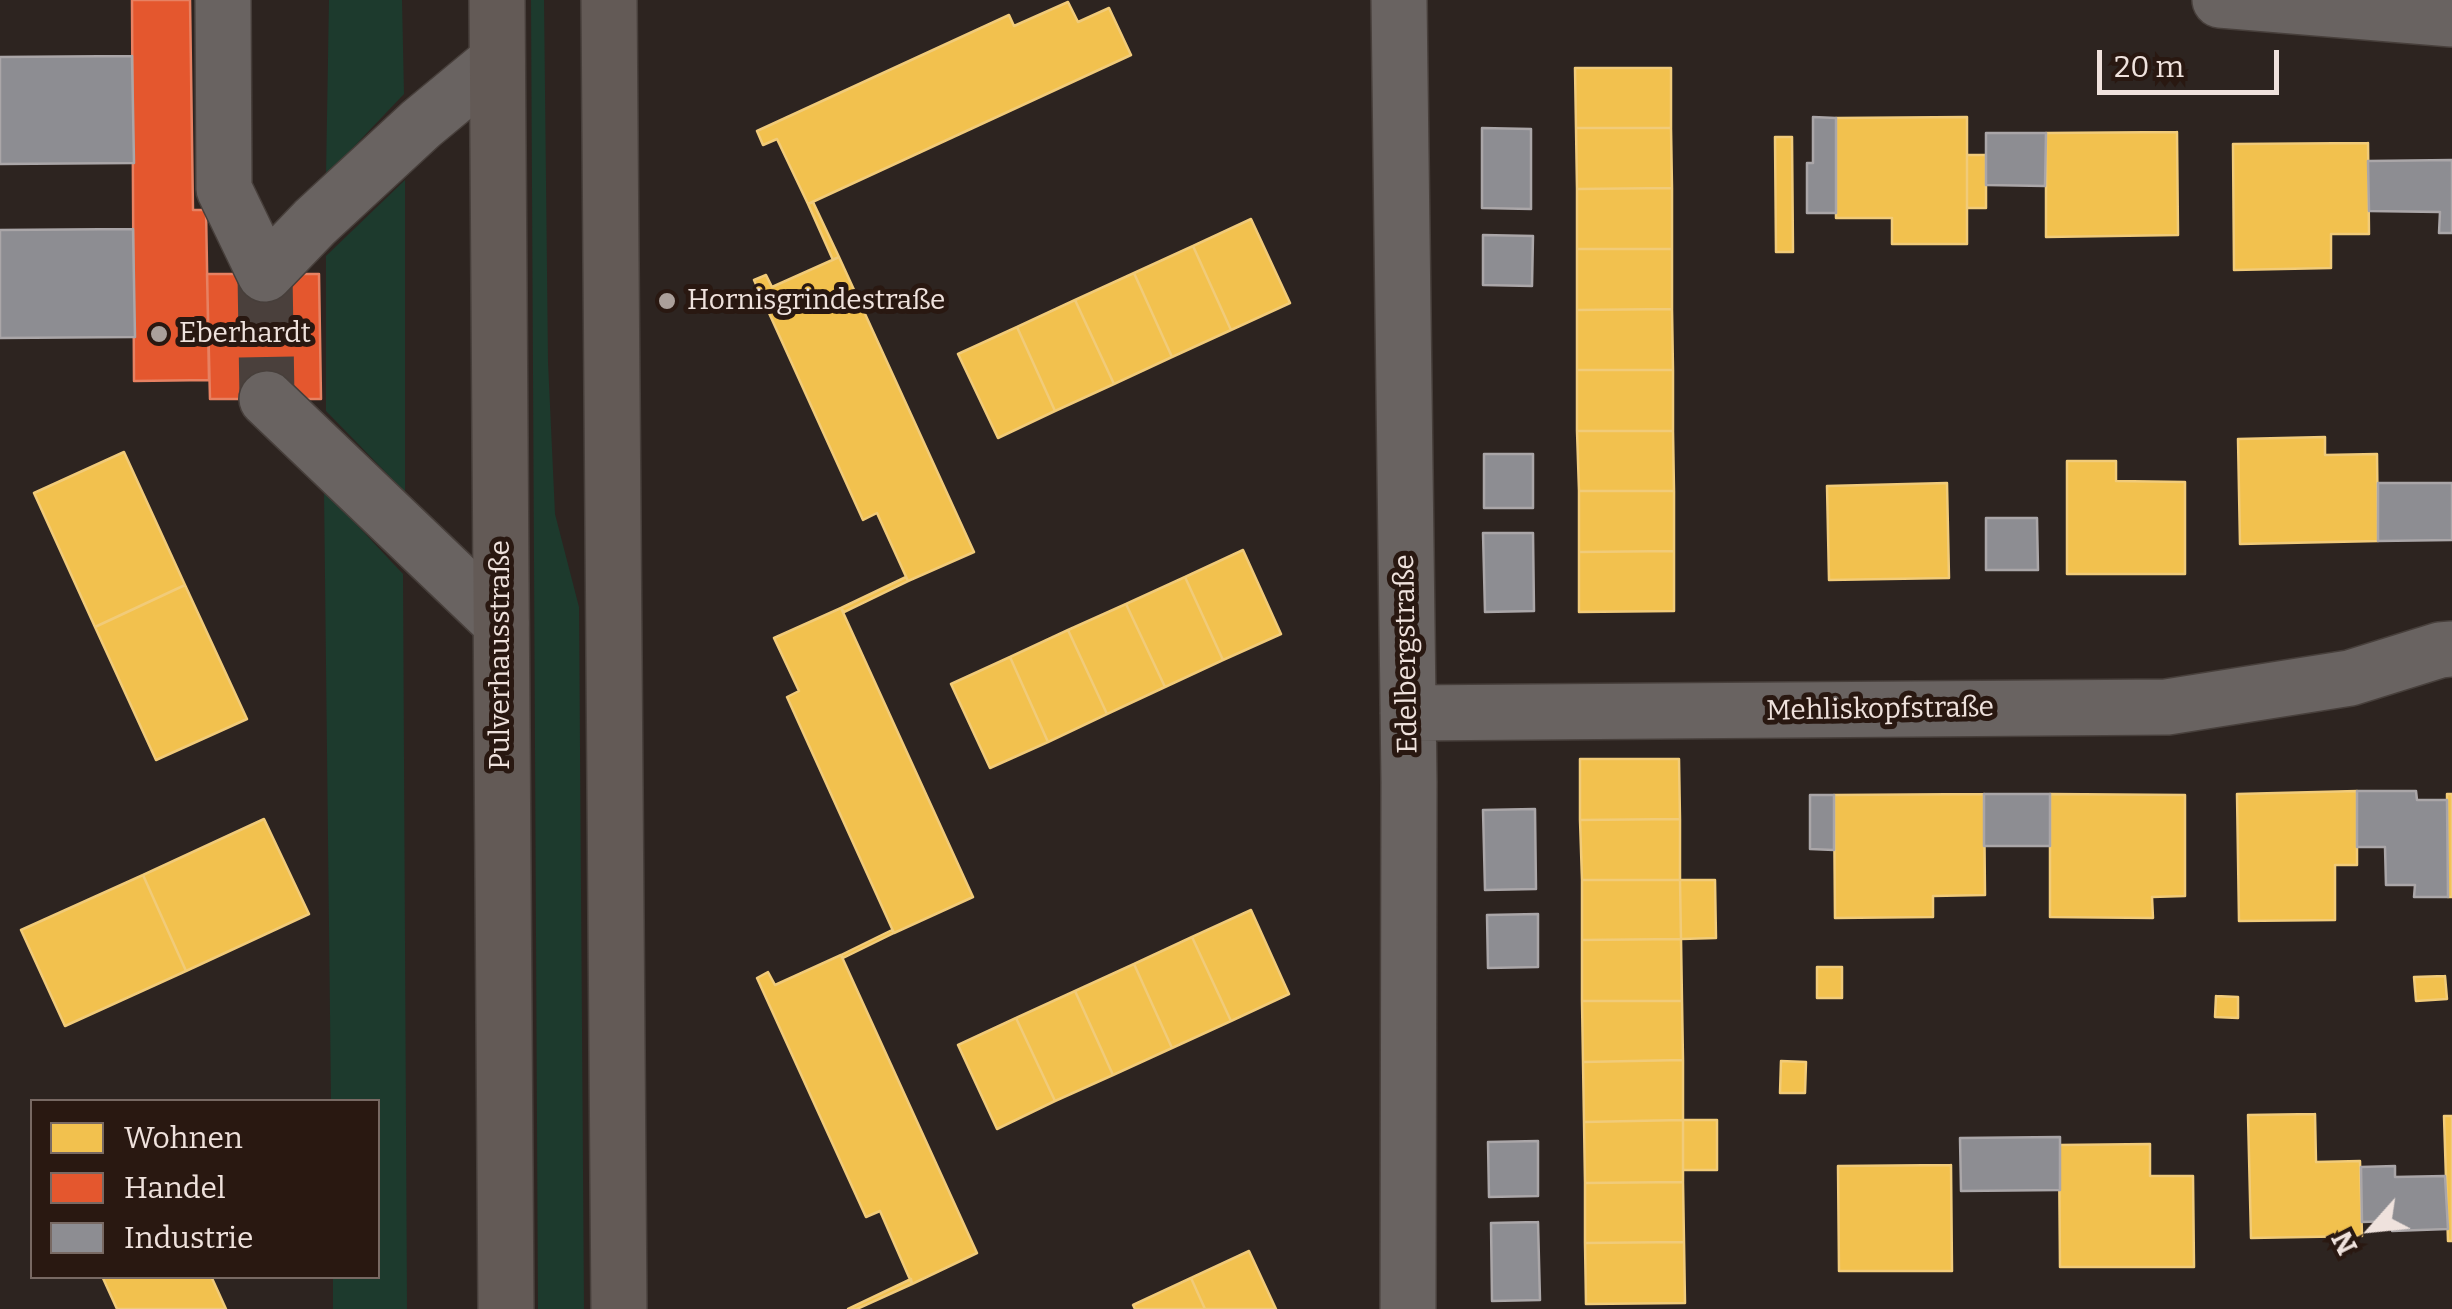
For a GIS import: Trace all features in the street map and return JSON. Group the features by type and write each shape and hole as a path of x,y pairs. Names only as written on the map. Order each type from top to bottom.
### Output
{"main road":[{"name":"Pulverhausstraße","path":"497,0 506,1309"},
{"path":"609,0 619,1309"}],"street":[{"path":"223,0 224,189 265,274 314,222 497,61"},
{"name":"Edelbergstraße","path":"1399,0 1408,713 1408,1309"},
{"path":"2220,0 2355,6 2452,18"},
{"path":"268,399 501,623"},
{"name":"Mehliskopfstraße","path":"1408,713 2167,707 2350,678 2452,649"}],"green space":[{"path":"329,0 402,0 404,94 326,176"},
{"path":"531,0 544,0 548,362 555,514 579,607 584,1309 538,1309"},
{"path":"405,180 405,492 326,411 326,256"},
{"path":"324,490 403,574 407,1309 333,1309 333,1279 380,1279 380,1099 331,1099"}],"building: Wohnen":[{"path":"1068,2 1078,22 1109,8 1131,55 808,204 777,139 763,145 757,131 1009,15 1014,26"},
{"path":"1575,68 1671,68 1671,128 1576,128"},
{"path":"1967,117 1967,244 1892,244 1892,218 1836,218 1836,118"},
{"path":"1576,128 1671,128 1672,188 1577,189"},
{"path":"2177,132 2178,235 2046,237 2046,133"},
{"path":"1775,137 1792,137 1793,252 1776,252"},
{"path":"2368,143 2369,234 2331,234 2331,268 2234,270 2233,144"},
{"path":"1967,155 1986,155 1986,208 1967,208"},
{"path":"1672,188 1672,249 1577,249 1577,189"},
{"path":"813,202 839,257 833,260 808,204"},
{"path":"1251,219 1290,303 1231,330 1193,246"},
{"path":"1193,246 1231,330 1172,357 1134,273"},
{"path":"1577,249 1672,249 1672,309 1577,310"},
{"path":"839,257 974,552 908,581 877,513 863,520 754,280 766,275 772,287"},
{"path":"1134,273 1172,357 1114,384 1075,300"},
{"path":"1075,300 1114,384 1055,411 1017,327"},
{"path":"1672,309 1673,370 1577,370 1577,310"},
{"path":"1017,327 1055,411 998,438 958,354"},
{"path":"1577,370 1673,370 1673,431 1577,431"},
{"path":"1577,431 1673,431 1674,491 1579,491"},
{"path":"2325,437 2325,455 2377,454 2378,541 2240,544 2238,439"},
{"path":"124,452 185,585 95,627 34,493"},
{"path":"2067,461 2116,461 2116,481 2185,482 2185,574 2067,574"},
{"path":"1947,483 1949,578 1829,580 1827,486"},
{"path":"1579,491 1674,491 1674,551 1579,552"},
{"path":"1243,550 1281,634 1223,660 1185,577"},
{"path":"1674,551 1674,611 1579,612 1579,552"},
{"path":"906,577 908,581 844,612 841,608"},
{"path":"1185,577 1223,660 1165,687 1126,604"},
{"path":"185,585 247,719 156,760 95,627"},
{"path":"1126,604 1165,687 1107,714 1068,630"},
{"path":"841,608 973,897 894,933 787,697 799,691 774,638"},
{"path":"1068,630 1107,714 1048,742 1010,657"},
{"path":"1010,657 1048,742 990,768 951,684"},
{"path":"1580,759 1679,759 1680,819 1580,820"},
{"path":"2357,791 2357,865 2335,865 2335,920 2239,921 2237,794"},
{"path":"1984,794 1985,895 1933,896 1933,917 1835,918 1834,795"},
{"path":"2050,794 2185,795 2185,896 2152,897 2153,918 2050,917"},
{"path":"2447,794 2452,794 2452,897 2448,897"},
{"path":"264,819 309,914 186,971 143,875"},
{"path":"1680,819 1680,880 1582,880 1580,820"},
{"path":"143,875 186,971 65,1026 21,930"},
{"path":"1582,880 1680,880 1681,939 1582,940"},
{"path":"1680,880 1715,880 1716,938 1681,939"},
{"path":"1251,910 1289,994 1231,1021 1192,937"},
{"path":"892,930 894,933 843,958 841,955"},
{"path":"1192,937 1231,1021 1172,1048 1134,964"},
{"path":"1681,939 1682,1001 1582,1001 1582,940"},
{"path":"841,955 977,1253 912,1284 880,1211 866,1217 757,978 768,972 775,985"},
{"path":"1134,964 1172,1048 1113,1075 1075,991"},
{"path":"1817,967 1842,967 1842,998 1817,998"},
{"path":"2445,976 2447,999 2416,1001 2414,977"},
{"path":"1075,991 1113,1075 1055,1101 1016,1018"},
{"path":"2216,996 2238,997 2238,1018 2215,1017"},
{"path":"1582,1001 1682,1001 1683,1060 1583,1062"},
{"path":"1016,1018 1055,1101 997,1129 958,1045"},
{"path":"1683,1060 1683,1120 1584,1122 1583,1062"},
{"path":"1781,1061 1806,1062 1805,1093 1780,1093"},
{"path":"2315,1114 2316,1162 2360,1161 2362,1236 2251,1238 2248,1115"},
{"path":"2444,1116 2452,1116 2452,1241 2448,1241"},
{"path":"1683,1120 1717,1120 1717,1170 1683,1170"},
{"path":"1683,1120 1683,1182 1585,1183 1584,1122"},
{"path":"2150,1144 2150,1176 2193,1176 2194,1267 2060,1267 2059,1145"},
{"path":"1951,1165 1952,1271 1839,1271 1838,1166"},
{"path":"1683,1182 1684,1242 1585,1243 1585,1183"},
{"path":"1684,1242 1685,1303 1586,1304 1585,1243"},
{"path":"1249,1251 1276,1309 1205,1309 1191,1278"},
{"path":"1191,1278 1205,1309 1135,1309 1133,1305"},
{"path":"103,1279 212,1279 226,1309 117,1309"},
{"path":"911,1279 912,1284 857,1309 848,1309"}],"building: Handel":[{"path":"132,0 190,0 193,210 206,210 209,380 134,381"},
{"path":"207,274 319,274 321,399 210,399"}],"building: Industrie":[{"path":"132,56 134,163 0,164 0,57"},
{"path":"1813,117 1836,118 1836,213 1807,213 1807,163 1813,163"},
{"path":"1482,128 1531,129 1531,209 1482,208"},
{"path":"1986,133 2046,133 2045,186 1986,185"},
{"path":"2452,160 2452,233 2439,233 2440,212 2369,211 2368,161"},
{"path":"133,229 135,337 0,338 0,230"},
{"path":"1483,235 1533,236 1532,286 1483,285"},
{"path":"1484,454 1533,454 1533,508 1484,508"},
{"path":"2378,483 2452,483 2452,540 2378,541"},
{"path":"1986,518 2037,518 2038,570 1986,570"},
{"path":"1483,533 1533,533 1534,611 1485,612"},
{"path":"2357,791 2416,791 2417,800 2447,800 2448,897 2414,897 2415,885 2386,885 2385,847 2357,847"},
{"path":"1984,794 2050,794 2050,846 1984,846"},
{"path":"1810,795 1834,795 1834,850 1810,849"},
{"path":"1535,809 1536,889 1485,890 1483,810"},
{"path":"1538,914 1538,967 1488,968 1487,915"},
{"path":"2060,1137 2060,1190 1961,1191 1960,1138"},
{"path":"1538,1141 1538,1196 1489,1197 1488,1142"},
{"path":"2395,1166 2395,1177 2445,1176 2448,1229 2392,1231 2391,1221 2362,1222 2361,1167"},
{"path":"1538,1222 1540,1300 1492,1301 1491,1223"}],"tunnel":[{"path":"265,274 267,399"}],"place":[{"name":"Hornisgrindestraße","path":"667,301"},
{"name":"Eberhardt","path":"159,334"}]}
